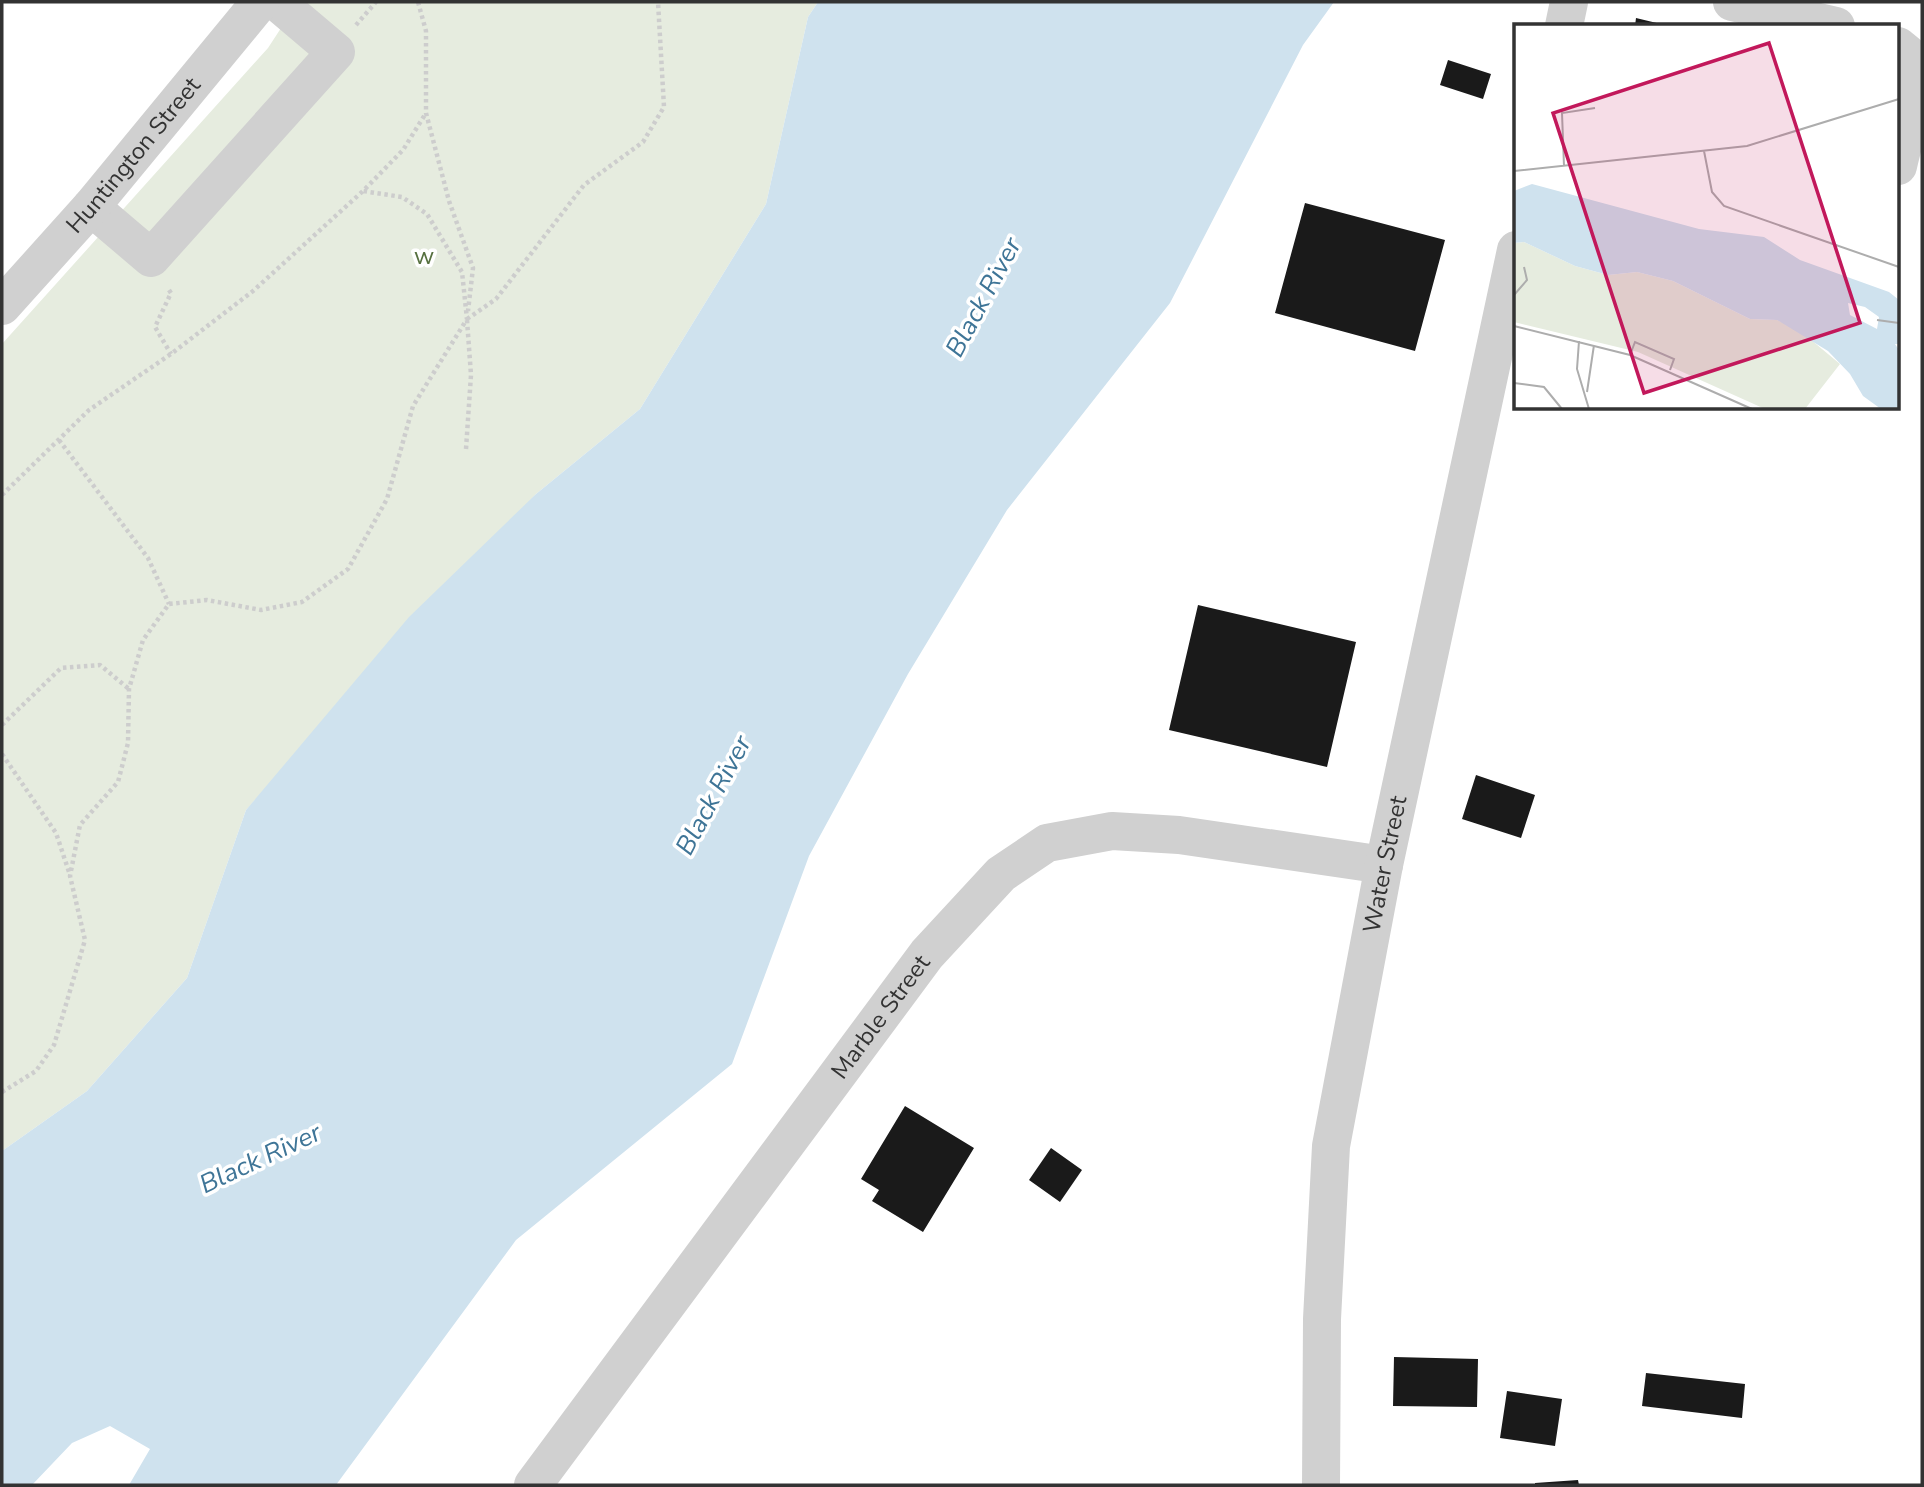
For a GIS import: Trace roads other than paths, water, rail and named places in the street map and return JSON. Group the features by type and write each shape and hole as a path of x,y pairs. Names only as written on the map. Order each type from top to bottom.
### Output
{"street":[{"name":"Huntington Street","path":"2,306 91,207 260,2"},
{"path":"91,207 151,258 336,52 277,2"},
{"path":"1564,24 1569,2"},
{"path":"1732,2 1827,24"},
{"path":"1899,161 1914,88 1907,56"},
{"name":"Water Street","path":"1321,1485 1322,1318 1331,1146 1384,865 1514,259"},
{"name":"Marble Street","path":"533,1485 927,954 1001,874 1047,843 1112,831 1179,835 1384,865"}],"water":[{"name":"Black River","path":"818,2 1334,2 1303,45 1170,303 1007,510 908,674 809,856 732,1064 516,1240 336,1485 129,1485 150,1449 110,1426 72,1443 32,1485 2,1485 2,1151 87,1091 187,978 246,810 409,617 536,494 640,409 766,204 808,17"}],"park label":[{"name":"w","path":"424,256"}]}
